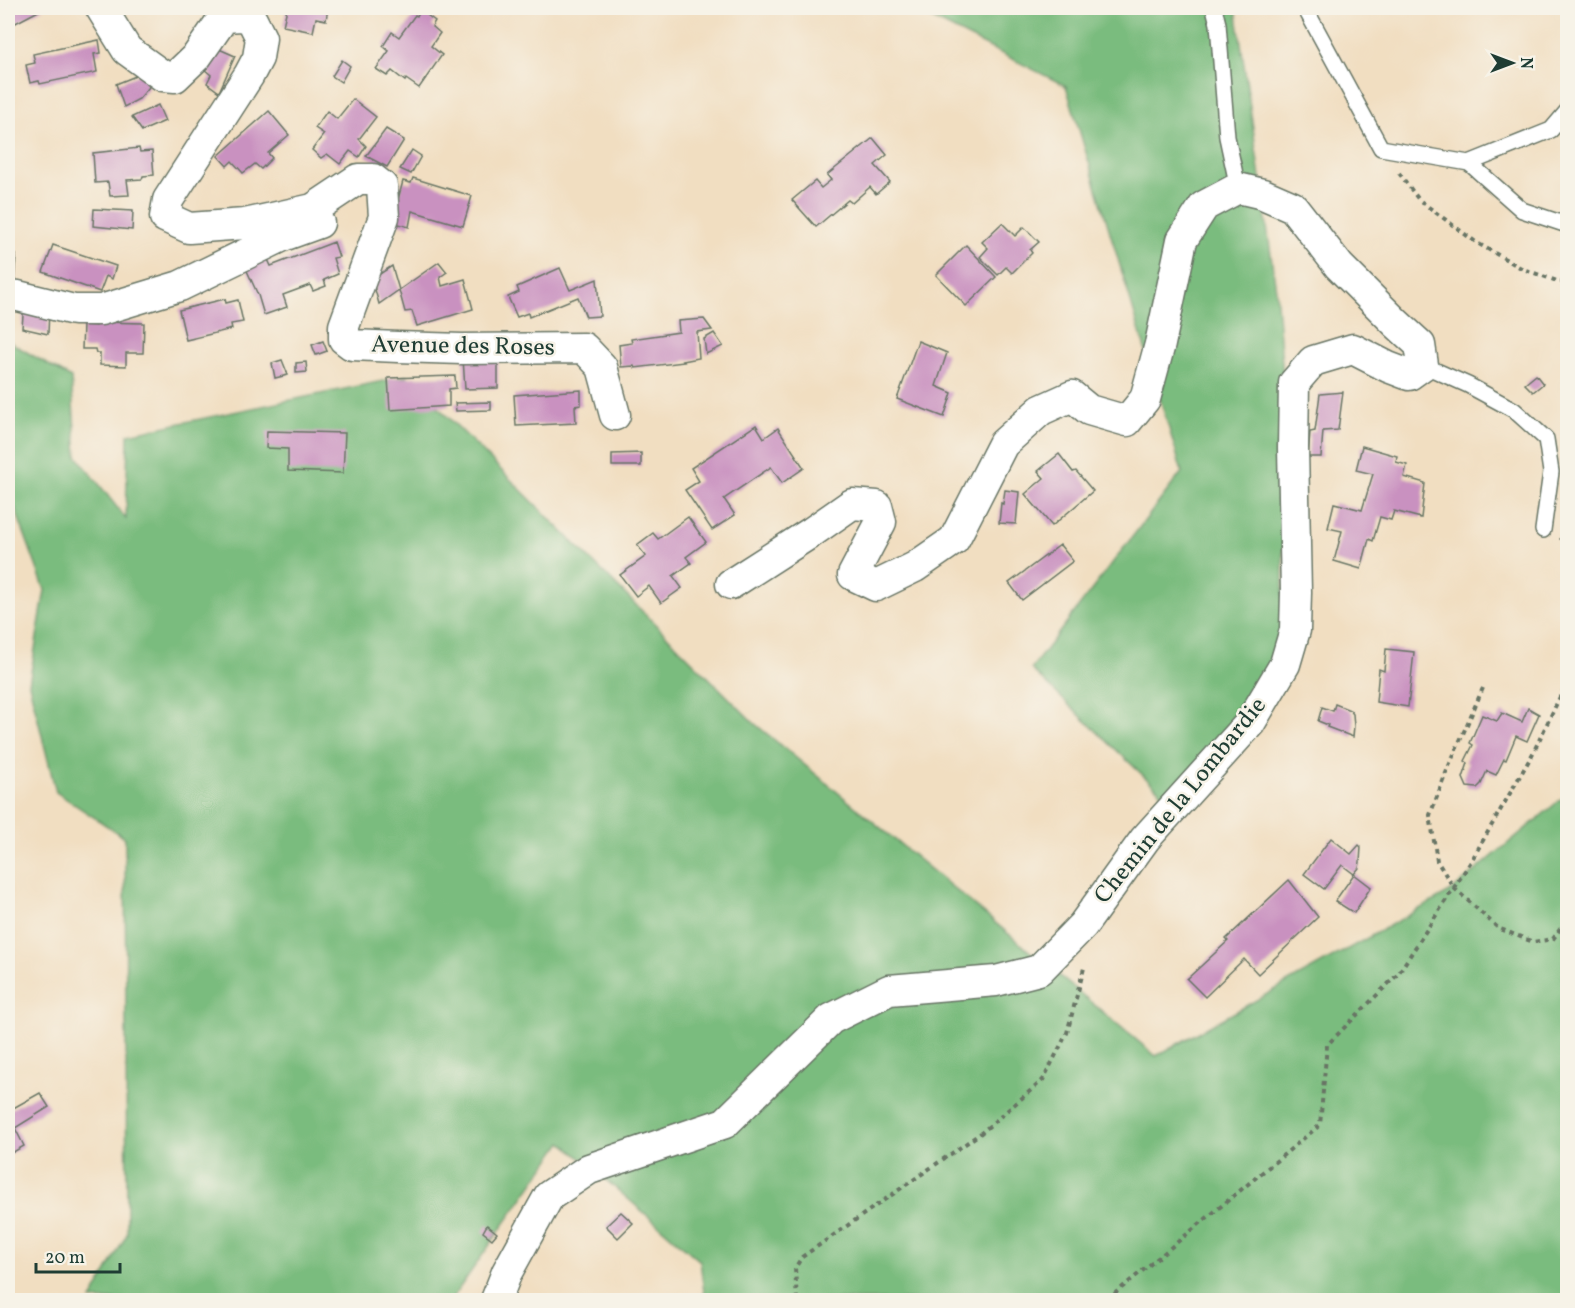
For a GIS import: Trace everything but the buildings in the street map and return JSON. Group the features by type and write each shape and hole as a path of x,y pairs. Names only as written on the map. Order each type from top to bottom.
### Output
{"street":[{"path":"101,8 127,50 163,76 175,77 197,56 224,16 243,16 252,20 261,38 258,58 249,75 168,200 165,217 189,228 245,224 313,209 358,179 373,179"},
{"path":"8,294 74,310 101,310 180,286 283,236 343,215 373,179"},
{"name":"Avenue des Roses","path":"373,179 382,186 384,217 344,326 344,339 352,345 398,347 584,348 602,367 615,415"},
{"path":"731,584 852,504 877,506 881,522 854,575 876,586 915,567 954,540 1003,444 1041,410 1072,396 1089,410 1127,421 1144,399 1160,344 1182,240 1204,206 1238,188 1263,194 1293,207 1339,266 1420,345 1423,364"},
{"name":"Chemin de la Lombardie","path":"496,1300 507,1272 549,1196 589,1169 725,1122 831,1019 889,990 996,981 1039,970 1083,925 1144,839 1250,723 1285,664 1296,621 1294,383 1313,360 1353,349 1409,375 1423,364"}],"lane":[{"path":"1214,8 1218,24 1227,137 1238,188"},
{"path":"1305,8 1381,148 1468,163 1522,210 1568,224"},
{"path":"1468,163 1551,130 1568,110"},
{"path":"1423,364 1514,410 1546,439 1551,472 1543,531"}],"path":[{"path":"1381,148 1419,200 1477,243 1523,269 1568,283"},
{"path":"1108,1300 1320,1125 1328,1045 1398,974 1470,863 1532,755 1568,680"},
{"path":"1484,688 1448,768 1430,815 1437,861 1454,888 1498,928 1533,942 1553,939 1568,918"},
{"path":"797,1300 795,1268 802,1257 981,1133 1043,1080 1066,1033 1086,959 1083,925"}],"green space":[{"path":"911,8 1236,8 1276,290 1283,375 1283,660 1168,799 1031,669 1182,472 1066,86"},
{"path":"8,341 71,378 77,456 126,519 128,434 407,376 754,723 1156,1056 1450,892 1567,794 1567,1300 705,1300 700,1261 562,1142 451,1300 91,1300 127,1234 125,838 56,792 29,684 45,590 8,489"}]}
